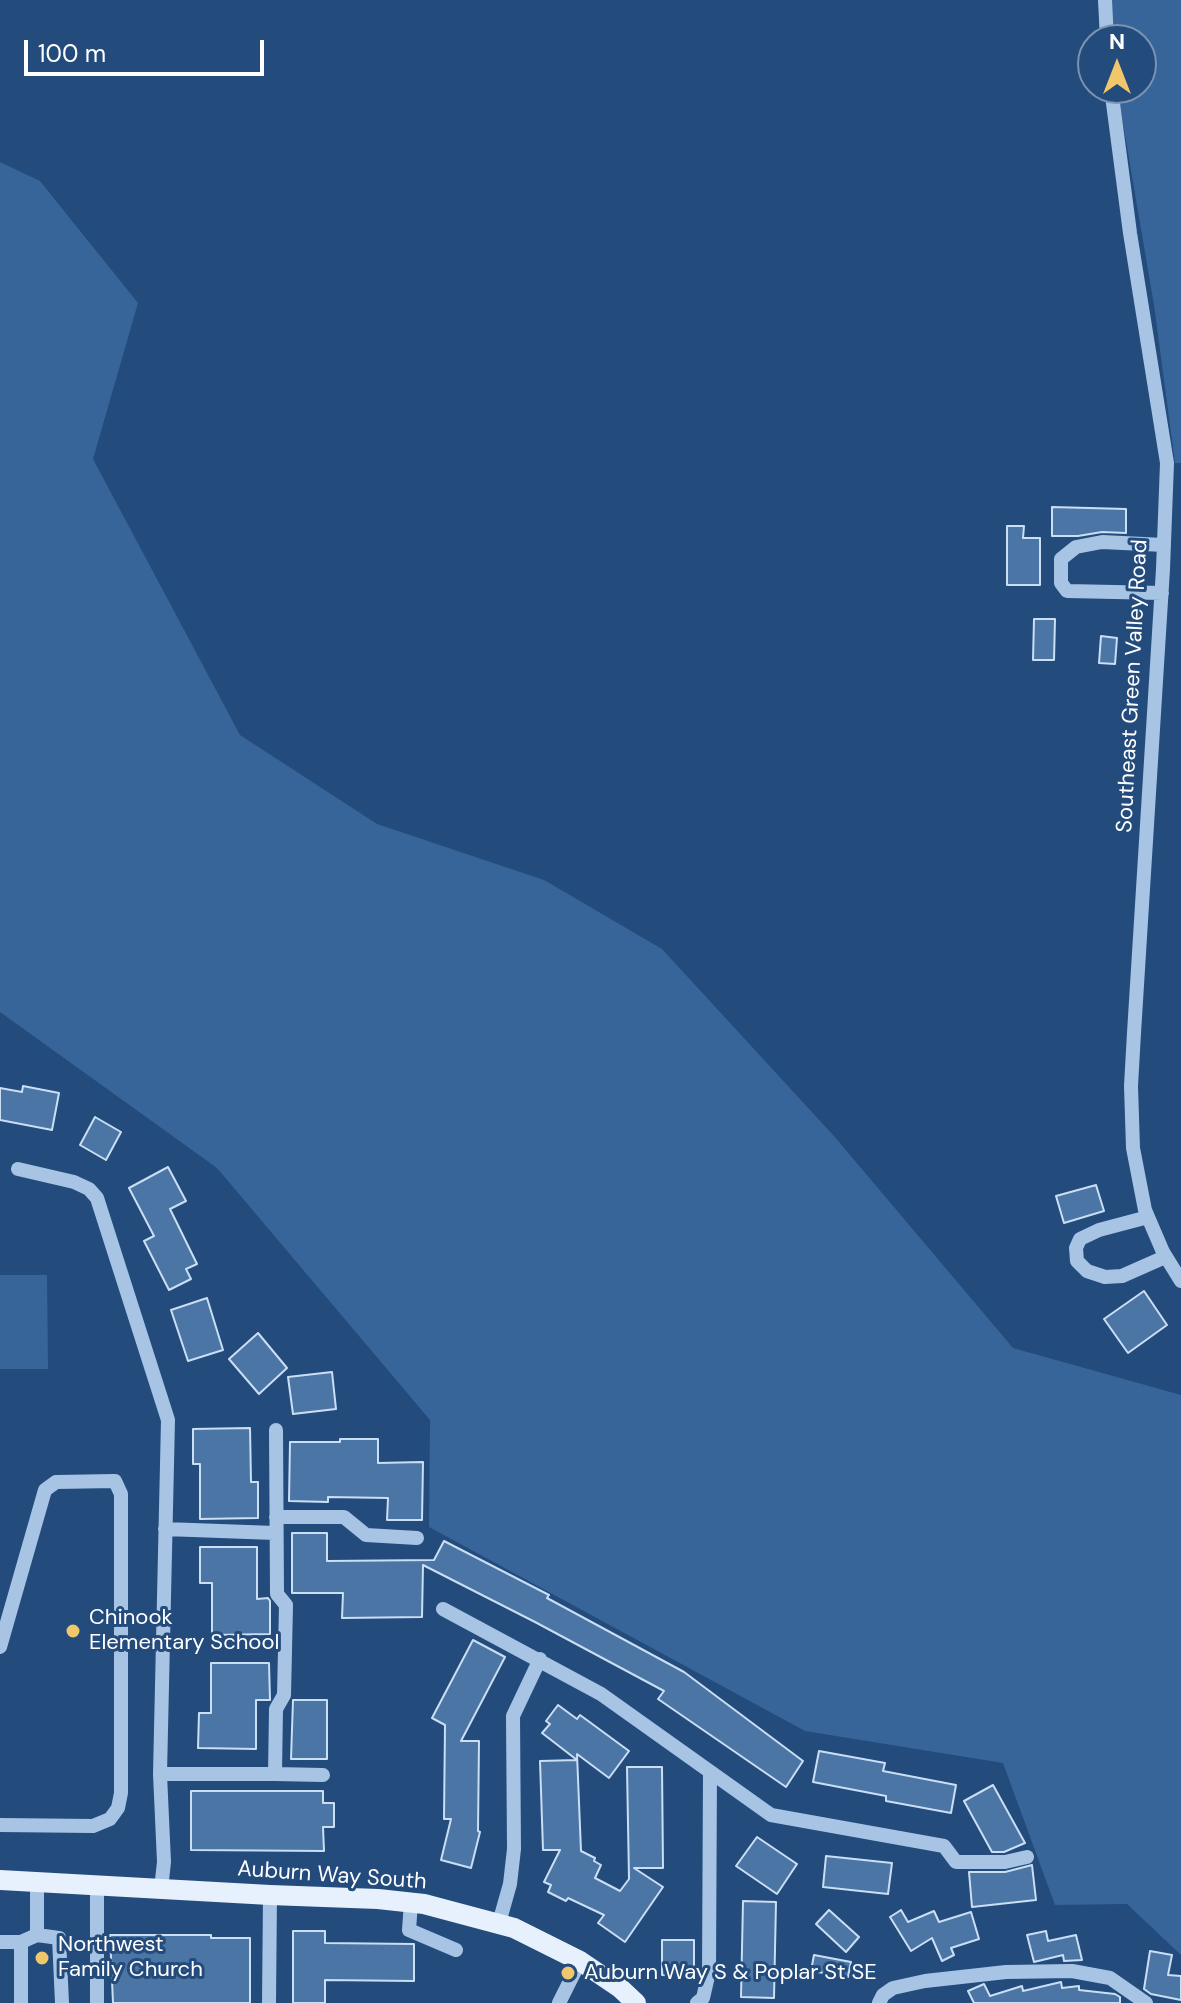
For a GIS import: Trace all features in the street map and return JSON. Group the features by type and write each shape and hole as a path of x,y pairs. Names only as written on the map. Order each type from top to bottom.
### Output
{"main road":[{"name":"Auburn Way South","path":"0,1880 411,1902 499,1923 560,1949 620,1988 636,2003"}],"street":[{"path":"1105,0 1106,24"},
{"name":"Southeast Green Valley Road","path":"1113,104 1130,233 1174,498 1164,545 1131,1086 1133,1148 1140,1192 1148,1217 1165,1257 1181,1281"},
{"path":"1162,593 1067,591 1061,583 1061,559 1076,547 1102,542 1164,545"},
{"path":"18,1169 74,1182 89,1189 97,1198 168,1420 160,1774 164,1862 161,1889"},
{"path":"1148,1217 1099,1230 1080,1239 1076,1248 1077,1261 1087,1271 1114,1277 1165,1257"},
{"path":"275,1774 276,1709 284,1695 286,1605 277,1594 276,1430"},
{"path":"0,1647 45,1490 56,1482 115,1481 121,1494 121,1793 118,1808 110,1819 93,1826 0,1825"},
{"path":"165,1529 275,1525 344,1517 366,1535 417,1538"},
{"path":"443,1609 601,1694 771,1815 944,1846 956,1862 1005,1862 1027,1857"},
{"path":"499,1923 510,1884 514,1849 513,1716 540,1659"},
{"path":"697,2003 703,1998 709,1972 710,1772"},
{"path":"160,1774 323,1775"},
{"path":"37,1883 37,1935"},
{"path":"97,1887 97,2003"},
{"path":"269,2003 270,1895"},
{"path":"411,1902 409,1930 456,1950"},
{"path":"0,1942 21,1942 37,1935 59,1938 62,2003"},
{"path":"21,1942 21,2003"},
{"path":"559,2003 580,1961"},
{"path":"879,2003 883,1995 893,1988 925,1981 1006,1972 1072,1971 1110,1978 1146,2003"}],"shaded area":[{"path":"1111,0 1181,0 1181,463 1175,463 1154,305 1120,104 1157,104 1157,24 1112,24"},
{"path":"0,162 40,181 138,303 93,459 240,735 377,824 544,880 662,949 834,1136 1013,1348 1181,1395 1181,1955 1127,1904 1055,1905 1003,1763 805,1731 429,1527 430,1420 217,1168 0,1012"},
{"path":"0,1275 47,1275 48,1369 0,1369"}],"building":[{"path":"1052,507 1126,509 1126,533 1052,536"},
{"path":"1007,526 1024,526 1023,538 1040,538 1040,585 1007,585"},
{"path":"1034,619 1055,619 1054,660 1033,660"},
{"path":"1101,636 1117,638 1115,664 1099,663"},
{"path":"23,1086 59,1093 52,1130 0,1120 0,1088 22,1092"},
{"path":"95,1117 121,1132 106,1160 80,1145"},
{"path":"168,1167 186,1201 170,1209 197,1264 186,1269 191,1279 169,1290 144,1241 154,1236 129,1188"},
{"path":"1096,1185 1104,1211 1064,1223 1056,1196"},
{"path":"1144,1291 1167,1325 1128,1353 1104,1319"},
{"path":"207,1298 223,1350 188,1361 171,1310"},
{"path":"258,1333 287,1368 259,1394 229,1359"},
{"path":"332,1372 336,1409 293,1414 288,1377"},
{"path":"250,1428 251,1482 258,1482 258,1518 200,1519 200,1464 193,1464 193,1429"},
{"path":"340,1439 378,1439 378,1463 423,1462 422,1520 387,1520 388,1498 328,1497 328,1502 289,1501 290,1442 340,1442"},
{"path":"292,1533 327,1533 327,1561 434,1560 444,1541 549,1595 547,1598 684,1672 803,1761 786,1787 658,1699 664,1691 423,1565 422,1617 342,1618 343,1593 292,1593"},
{"path":"200,1547 257,1547 257,1599 268,1598 270,1601 270,1634 212,1635 212,1583 200,1583"},
{"path":"473,1640 505,1657 461,1741 479,1741 480,1832 471,1868 441,1860 451,1819 444,1819 445,1725 432,1718"},
{"path":"211,1663 269,1663 270,1700 256,1700 256,1749 198,1748 199,1713 211,1713"},
{"path":"293,1700 327,1700 327,1759 291,1759"},
{"path":"558,1705 577,1719 580,1715 629,1751 609,1778 577,1754 581,1851 601,1865 595,1878 620,1891 629,1879 627,1767 662,1767 663,1868 634,1868 663,1887 625,1942 598,1923 604,1915 548,1892 551,1885 544,1882 560,1850 543,1850 540,1761 577,1760 542,1733 550,1724 546,1721"},
{"path":"819,1751 885,1763 883,1771 956,1785 951,1813 886,1801 886,1796 813,1782"},
{"path":"993,1785 1025,1843 1004,1852 992,1852 964,1801"},
{"path":"191,1791 323,1791 323,1803 334,1803 334,1827 323,1827 324,1851 191,1850"},
{"path":"757,1837 797,1864 777,1894 736,1866"},
{"path":"826,1856 892,1863 888,1894 823,1887"},
{"path":"1032,1865 1036,1900 972,1907 969,1872 1005,1872"},
{"path":"743,1901 776,1902 774,1998 741,1997"},
{"path":"829,1910 859,1937 846,1952 816,1924"},
{"path":"901,1910 908,1922 934,1911 939,1922 971,1912 979,1939 951,1948 954,1955 942,1961 932,1938 911,1951 890,1917"},
{"path":"293,1931 325,1931 325,1943 414,1944 414,1981 325,1980 325,2003 293,2003"},
{"path":"1046,1931 1048,1941 1076,1935 1082,1960 1064,1961 1063,1955 1034,1962 1027,1935"},
{"path":"110,1935 250,1938 250,2003 113,2003"},
{"path":"662,1940 694,1940 694,1976 662,1975"},
{"path":"1150,1951 1172,1955 1168,1975 1181,1976 1181,2000 1151,1994 1144,1989"},
{"path":"814,1955 851,1962 848,1977 811,1971"},
{"path":"1061,1982 1062,1988 1079,1986 1079,1990 1115,1994 1120,1997 1120,2003 974,2003 968,1991 984,1984 990,1996 1022,1986 1023,1991"}],"place":[{"name":"Chinook Elementary School","path":"73,1631"},
{"name":"Northwest Family Church","path":"42,1958"},
{"name":"Auburn Way S & Poplar St SE","path":"568,1973"}]}
